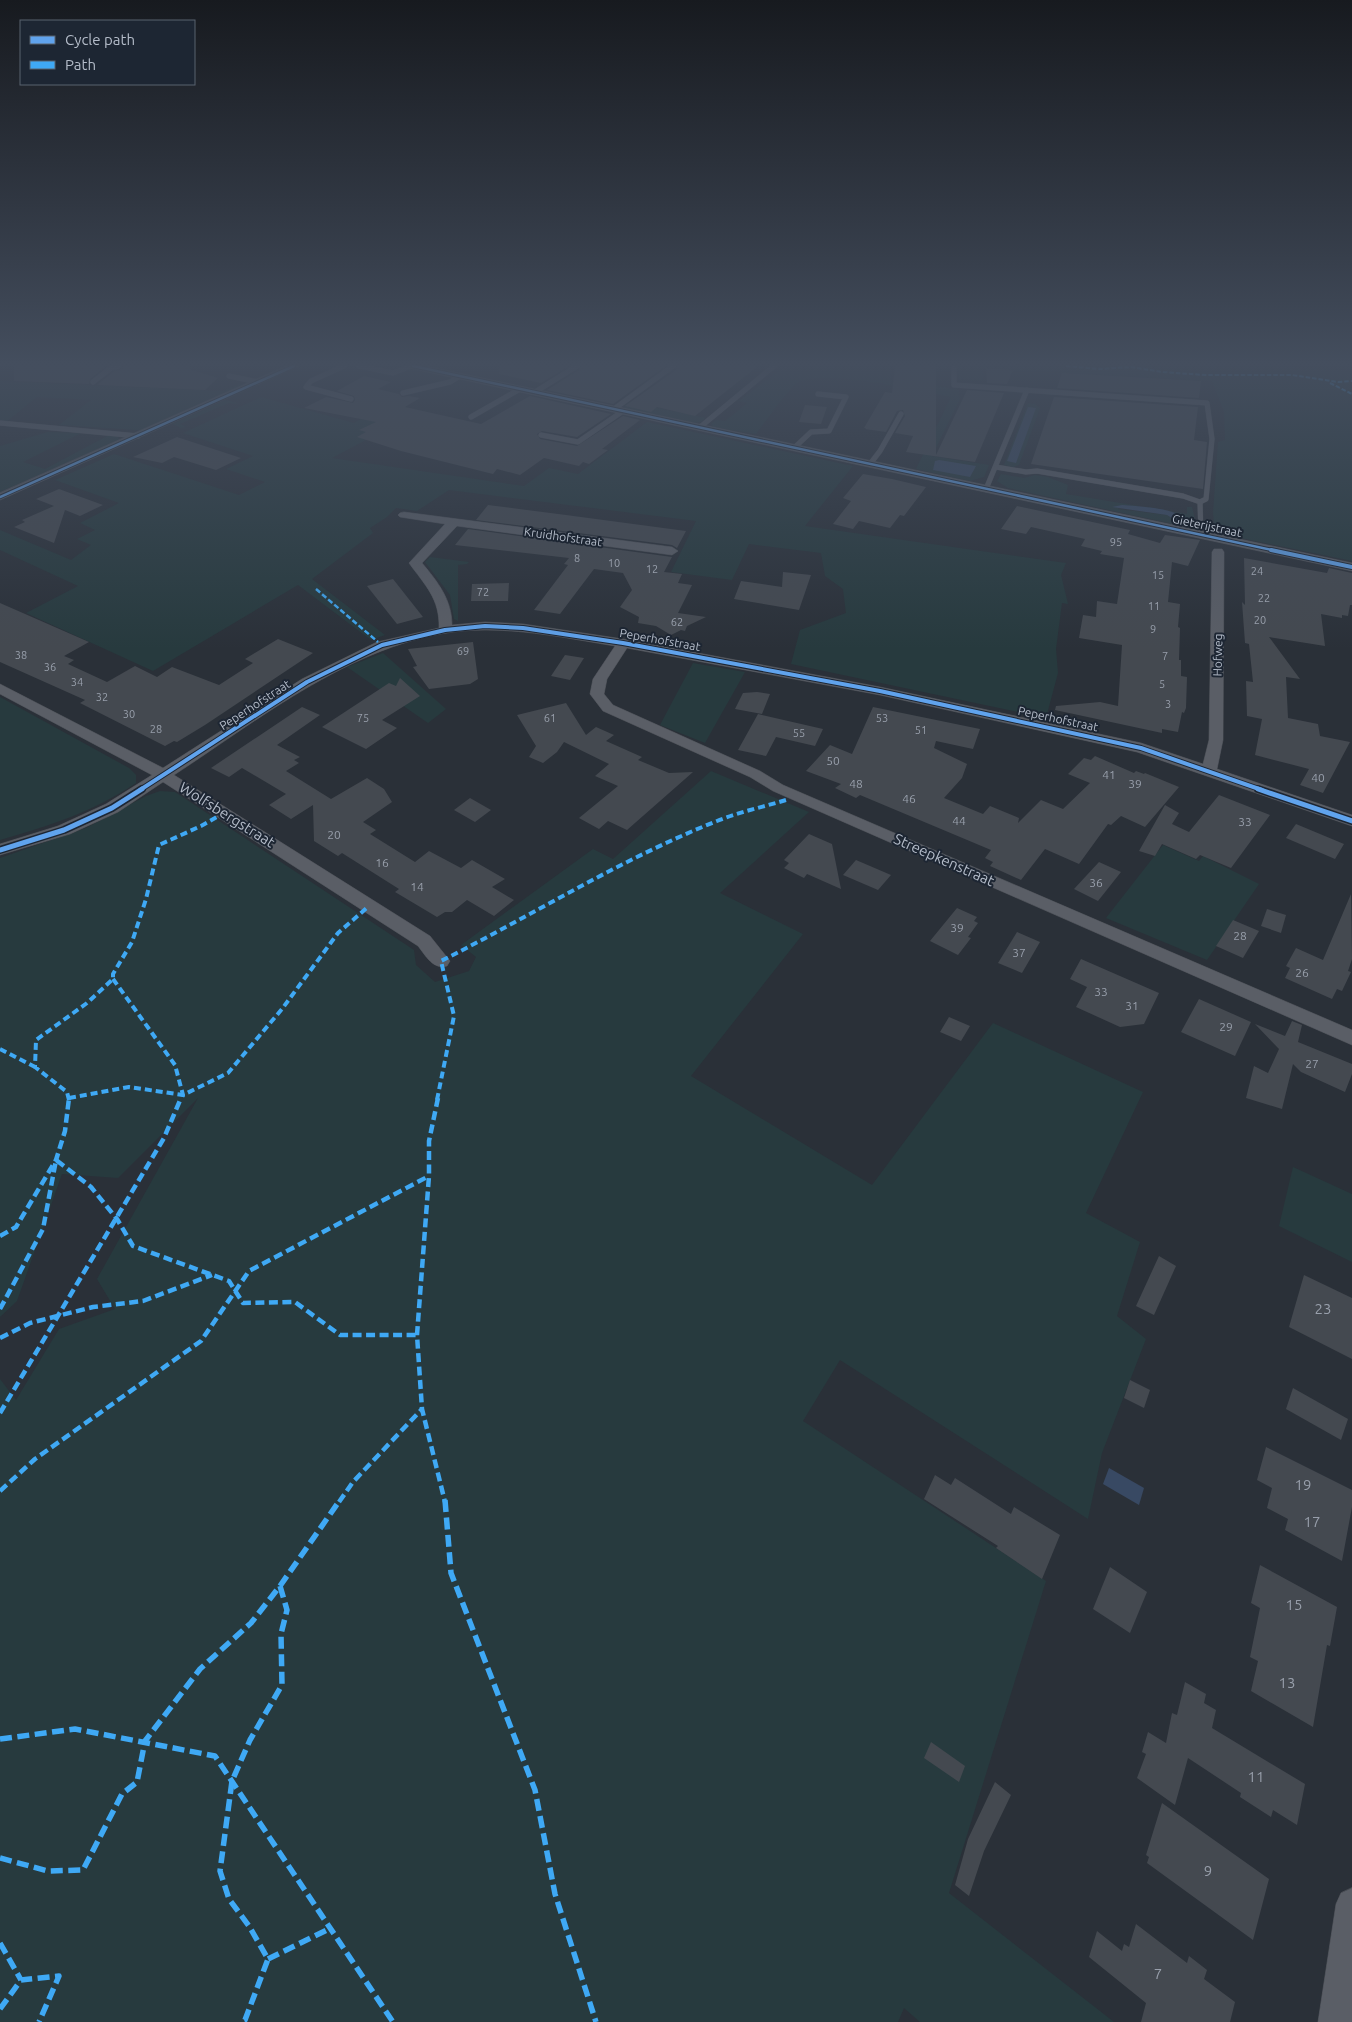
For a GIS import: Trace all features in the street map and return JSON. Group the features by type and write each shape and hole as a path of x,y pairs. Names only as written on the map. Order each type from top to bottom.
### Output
{"street":[{"path":"0,497 83,460"},
{"name":"Gieterijstraat","path":"853,460 1352,567"},
{"name":"Kruidhofstraat","path":"404,515 672,551"},
{"path":"445,630 446,617 439,592 415,563 454,522"},
{"name":"Hofweg","path":"1209,771 1216,740 1218,552"},
{"name":"Peperhofstraat","path":"0,850 64,830 112,808 165,776 307,682 382,645 445,630 485,626 523,628 623,642 880,691 1112,741 1141,748 1352,821"},
{"name":"Streepkenstraat","path":"623,642 600,679 598,687 597,694 608,708 755,774 778,788 1352,1038"},
{"name":"Wolfsbergstraat","path":"0,688 165,776 424,941 441,961"},
{"path":"1335,2022 1352,1904"}],"lane":[{"path":"870,464 873,460"},
{"path":"986,489 999,460"},
{"path":"996,467 1026,472 1037,471 1184,496 1200,502 1206,499 1210,460"},
{"path":"1200,502 1201,535"}],"green space":[{"path":"0,460 26,460 23,462 45,469 61,460 72,460 0,492"},
{"path":"100,460 133,460 239,495 265,482 226,469 244,460 348,460 524,486 549,468 578,474 596,460 827,460 853,466 805,526 1066,563 1061,575 1068,604 1062,603 1056,649 1058,673 1046,718 791,664 800,630 846,613 843,589 825,576 821,553 749,544 732,580 671,572 696,521 449,490 417,511 396,508 387,517 370,528 373,533 312,579 385,635 371,640 298,585 153,671 26,613 78,586 0,550 0,530 71,560 91,545 77,539 95,530 80,523 119,503 55,480"},
{"path":"920,460 960,460 989,465 984,477 970,481 916,469"},
{"path":"1006,460 1021,460 1019,465 1013,467 1004,465"},
{"path":"1217,460 1352,460 1352,561 1222,534 1214,524"},
{"path":"1001,474 1024,478 1035,475 1048,477 1068,485 1066,494 1144,507 1122,505 1118,509 1167,515 1175,520 1187,519 1167,511 1187,514 1187,507 1192,507 1195,519 1178,525 1008,488 997,481"},
{"path":"430,557 469,562 458,565 458,621 454,619 450,595 425,562"},
{"path":"383,653 446,709 428,723 347,667"},
{"path":"693,663 745,672 705,743 660,725"},
{"path":"0,697 129,768 136,775 136,783 87,810 54,823 0,840"},
{"path":"711,771 809,812 720,893 803,934 691,1076 872,1185 993,1023 1143,1092 1086,1213 1140,1242 1117,1316 1146,1339 1102,1453 1088,1519 840,1360 803,1421 1046,1581 949,1893 1114,2022 920,2022 904,2008 898,2022 0,2022 0,1379 16,1400 59,1329 115,1309 97,1279 198,1098 118,1178 62,1174 17,1301 0,1317 0,858 86,828 146,796 160,791 175,792 414,950 416,965 435,982 469,971 476,957 461,945 593,849 613,859"},
{"path":"1163,845 1199,861 1203,856 1259,884 1207,960 1106,918"},
{"path":"1293,1167 1352,1194 1352,1262 1279,1226"}],"water":[{"path":"1007,460 1017,460 1016,463"},
{"path":"935,461 976,466 970,477 933,470"},
{"path":"1122,505 1164,510 1188,519 1175,520 1167,515 1112,507"},
{"path":"1109,1468 1144,1488 1139,1505 1103,1484"}],"building":[{"path":"149,460 167,460 162,463"},
{"path":"185,460 236,460 216,470"},
{"path":"438,460 541,460 520,475 497,469 493,474"},
{"path":"554,460 594,460 589,464 583,462 579,466"},
{"path":"1032,460 1205,460 1203,489 1031,464"},
{"path":"863,474 926,487 904,516 900,515 890,528 859,521 853,529 833,524 851,501 843,498"},
{"path":"59,489 103,505 80,516 65,510 54,543 14,527 25,522 22,520 54,506 36,499"},
{"path":"488,505 686,531 677,548 672,545 476,520"},
{"path":"1017,506 1130,530 1128,534 1160,543 1165,535 1200,540 1188,566 1172,562 1168,602 1180,604 1178,627 1180,628 1179,660 1181,660 1181,676 1187,677 1186,708 1184,713 1182,712 1178,732 1162,729 1162,733 1055,710 1056,706 1100,702 1118,706 1122,645 1079,638 1083,615 1096,617 1097,601 1117,604 1124,558 1100,554 1102,551 1081,546 1085,539 1031,527 1026,534 1001,529"},
{"path":"468,529 672,557 664,572 682,574 678,583 692,585 678,613 706,617 687,626 685,631 681,630 671,635 656,626 638,623 639,617 620,607 632,590 623,573 594,569 560,614 534,610 568,565 564,564 569,558 455,545"},
{"path":"1244,558 1327,573 1329,568 1352,573 1352,605 1350,605 1348,616 1342,615 1342,618 1321,614 1325,646 1269,637 1300,679 1286,677 1288,718 1318,724 1320,736 1350,742 1323,793 1300,785 1309,769 1255,755 1262,719 1247,716 1246,681 1253,682 1249,644 1245,643 1242,602 1245,605"},
{"path":"783,572 811,575 799,610 734,599 741,581 782,587"},
{"path":"393,579 423,617 397,624 367,586"},
{"path":"509,583 508,601 471,601 472,584"},
{"path":"0,603 89,642 64,656 74,660 68,664 107,682 135,666 157,677 172,667 219,685 253,663 245,659 278,639 313,653 205,725 177,742 174,741 165,746 80,703 85,700 0,662"},
{"path":"473,642 478,679 470,684 429,689 413,667 417,666 408,649"},
{"path":"565,655 584,658 570,680 551,676"},
{"path":"400,678 420,696 382,720 397,728 366,749 322,727 389,683 396,686"},
{"path":"757,692 770,694 762,714 735,709 743,693"},
{"path":"566,703 586,735 596,727 614,735 606,741 642,757 638,760 669,773 693,772 627,830 608,821 599,829 579,818 618,786 595,776 609,764 564,742 557,752 543,763 529,757 536,746 517,715"},
{"path":"302,707 320,715 277,745 300,757 294,760 299,763 286,771 331,799 367,778 384,789 392,802 363,822 376,830 370,834 415,862 429,851 461,868 472,860 505,879 492,887 514,900 494,916 467,900 452,912 445,912 437,917 395,892 399,889 342,853 338,856 314,841 313,805 291,819 269,805 286,794 242,768 229,777 211,768"},
{"path":"873,707 980,729 973,749 936,741 934,748 967,764 962,778 944,798 983,814 990,806 1019,818 1018,823 1041,800 1063,809 1090,783 1068,774 1084,758 1091,760 1095,756 1134,773 1136,771 1145,773 1179,787 1145,827 1121,816 1111,825 1108,824 1079,864 1045,849 1021,880 990,866 993,862 985,858 991,850 860,795 856,798 835,788 841,784 806,771 830,745 852,754"},
{"path":"758,714 823,729 815,746 776,737 766,756 738,750"},
{"path":"1219,795 1270,815 1231,868 1200,855 1196,859 1162,844 1155,856 1139,851 1165,805 1179,813 1172,824 1189,832"},
{"path":"470,798 491,810 475,822 454,810"},
{"path":"1296,824 1344,844 1335,859 1286,838"},
{"path":"809,834 832,844 841,889 807,874 804,878 784,868 789,863 784,860"},
{"path":"856,860 891,875 878,890 843,875"},
{"path":"1099,862 1121,872 1098,901 1074,889"},
{"path":"1351,894 1352,959 1348,971 1351,972 1342,991 1337,989 1332,999 1285,978 1290,968 1286,966 1296,948 1323,960"},
{"path":"957,908 977,917 974,921 978,923 968,937 971,938 958,955 930,941"},
{"path":"1267,909 1286,915 1281,933 1261,926"},
{"path":"1233,920 1259,931 1243,958 1216,946"},
{"path":"1017,932 1040,942 1022,973 998,963"},
{"path":"1081,959 1159,993 1144,1024 1120,1027 1076,1007 1087,987 1070,979"},
{"path":"1199,999 1251,1022 1235,1056 1181,1032"},
{"path":"949,1017 970,1026 961,1041 940,1032"},
{"path":"1292,1021 1302,1025 1298,1042 1352,1064 1352,1074 1345,1092 1301,1072 1293,1064 1282,1109 1246,1098 1254,1066 1268,1073 1279,1049 1255,1024 1285,1036"},
{"path":"1159,1256 1176,1266 1154,1315 1136,1306"},
{"path":"1304,1275 1352,1298 1352,1359 1289,1327"},
{"path":"1130,1380 1150,1390 1144,1408 1124,1398"},
{"path":"1293,1388 1348,1419 1341,1440 1286,1409"},
{"path":"1266,1447 1352,1490 1352,1507 1342,1561 1285,1530 1288,1519 1267,1508 1272,1488 1257,1480"},
{"path":"935,1475 951,1485 955,1478 1011,1514 1014,1507 1060,1535 1042,1579 996,1548 998,1546 924,1499"},
{"path":"1260,1565 1337,1607 1330,1646 1327,1645 1313,1727 1251,1691 1258,1661 1250,1657 1260,1608 1251,1603"},
{"path":"1110,1567 1147,1592 1130,1633 1093,1609"},
{"path":"1185,1682 1206,1694 1204,1703 1216,1710 1212,1728 1305,1784 1297,1825 1273,1810 1271,1817 1240,1797 1241,1793 1188,1758 1175,1805 1137,1778 1146,1754 1142,1752 1148,1732 1166,1743 1172,1713 1177,1715"},
{"path":"931,1742 965,1766 959,1782 924,1758"},
{"path":"995,1782 1011,1795 984,1851 969,1896 955,1885 968,1839"},
{"path":"1162,1803 1269,1879 1253,1940 1147,1863 1149,1857 1146,1855"},
{"path":"1136,1924 1187,1963 1189,1956 1207,1970 1204,1979 1235,2002 1230,2022 1141,2022 1146,2003 1089,1957 1097,1931 1122,1951 1124,1944 1129,1947"}],"marked path":[{"path":"316,589 378,642"},
{"path":"596,2022 555,1894 535,1790 451,1573 444,1494 422,1409 417,1335 429,1176 429,1141 454,1016 441,961 612,870 681,836 725,818 786,800"},
{"path":"0,1236 16,1227 56,1160 65,1131 69,1098 67,1092 35,1067 36,1040 87,1003 113,979 113,974 132,942 146,899 159,845 201,826 224,813"},
{"path":"69,1098 129,1087 183,1095 228,1073 282,1009 338,933 369,906"},
{"path":"0,1413 164,1138 183,1095 175,1065 113,979"},
{"path":"0,1049 35,1067"},
{"path":"0,1309 43,1229 56,1160 91,1187 117,1219 133,1246 229,1281 243,1303 295,1302 340,1335 417,1335"},
{"path":"0,1491 35,1459 201,1341 249,1271 429,1176"},
{"path":"0,1338 30,1323 93,1307 143,1301 212,1275"},
{"path":"280,1586 353,1482 422,1409"},
{"path":"0,1858 48,1871 83,1870 122,1794 137,1782 145,1741 200,1669 251,1623 280,1586 287,1610 281,1634 282,1685 250,1740 232,1781 220,1871 229,1899 249,1926 268,1959 245,2020 240,2022"},
{"path":"0,1739 75,1729 215,1756 393,2022"},
{"path":"268,1959 331,1928"},
{"path":"0,1943 21,1980"},
{"path":"0,2009 21,1980 59,1976 39,2022"}],"cycle path":[{"path":"0,497 82,460"},
{"path":"854,460 1352,567"},
{"path":"0,850 64,830 112,808 307,682 382,645 445,630 485,626 523,628 623,643 880,691 1141,748 1352,821"}]}
